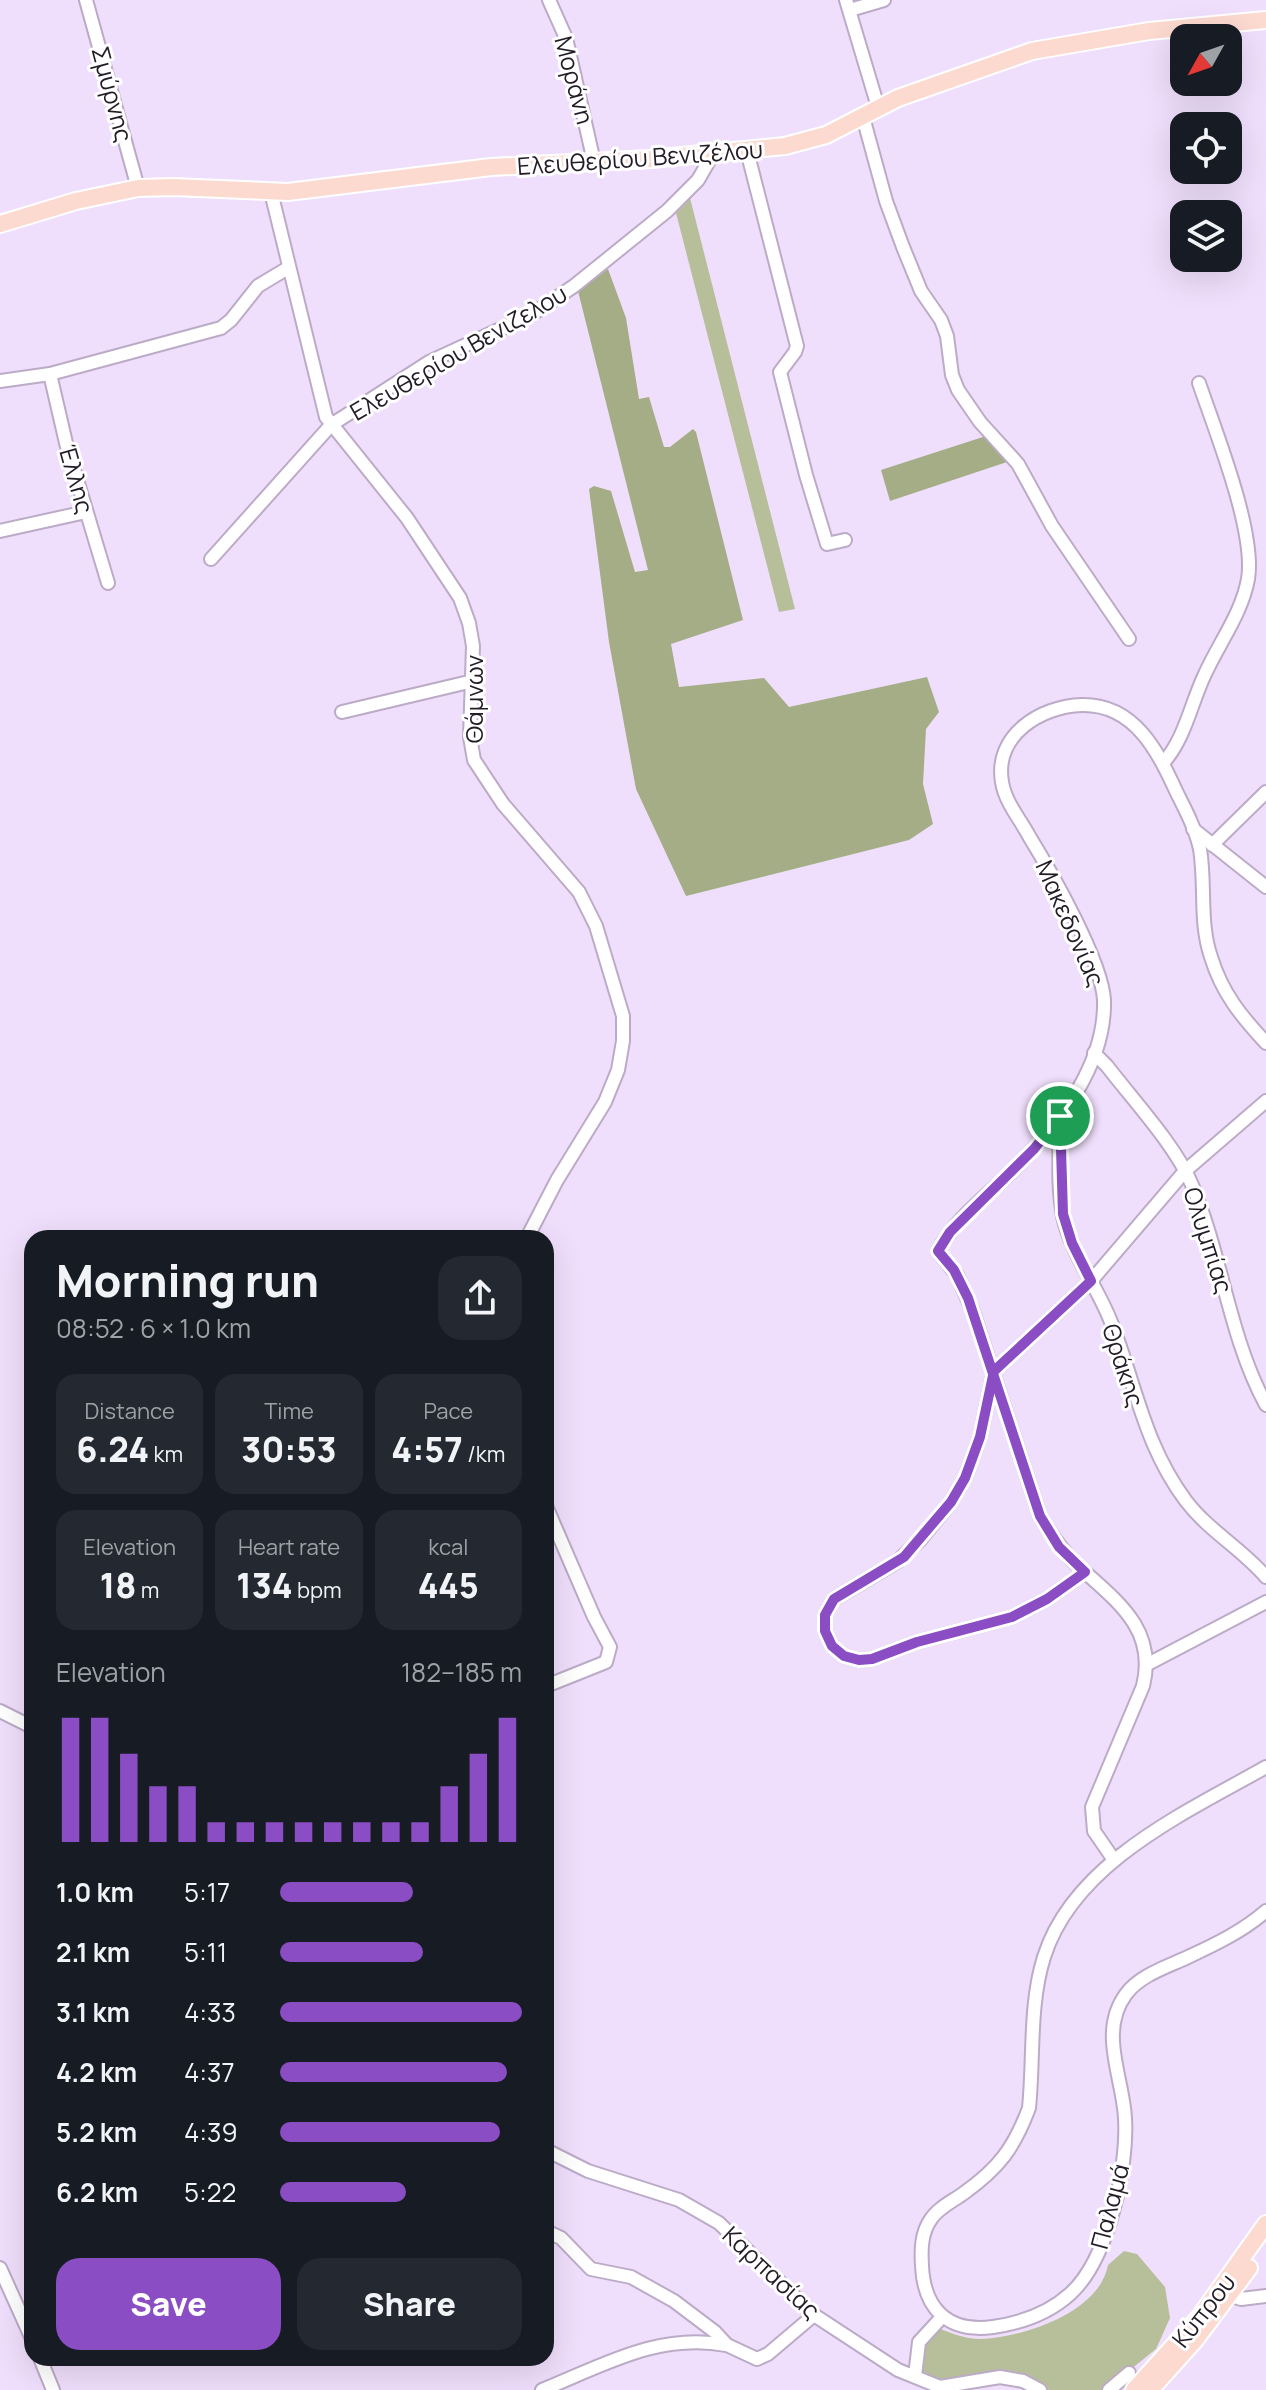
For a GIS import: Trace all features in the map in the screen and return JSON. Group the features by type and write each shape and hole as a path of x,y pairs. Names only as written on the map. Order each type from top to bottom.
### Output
{"main road":[{"name":"Ελευθερίου Βενιζέλου","path":"0,224 76,201 138,188 271,192 363,185 491,167 747,151 815,139 878,107 966,72 1044,48 1149,31 1266,20"},
{"name":"Κύπρου","path":"1134,2390 1225,2294 1266,2224"},
{"name":"Κύπρου","path":"1150,2390 1266,2244"}],"street":[{"name":"Σμύρνης","path":"86,0 138,188"},
{"name":"Μοράνη","path":"549,0 566,38 594,162"},
{"path":"878,107 848,5 884,0"},
{"path":"863,117 886,201 903,247 921,291 941,320 947,336 952,375 958,390 980,422 1018,464 1052,526 1129,639"},
{"path":"747,151 797,346 780,372 827,544 845,540"},
{"name":"Ελευθερίου Βενιζελου","path":"211,559 331,425 429,362 531,315 565,292 667,211 698,180 713,154"},
{"name":"Θάμνων","path":"271,192 324,409 331,425 400,508 460,598 472,639 470,737 477,766 503,804 579,892 596,926 623,1016 618,1070 605,1102 557,1180 531,1230"},
{"path":"0,381 50,374 221,328 258,286 288,268"},
{"name":"Έλλης","path":"50,374 108,583"},
{"path":"1163,763 1179,739 1205,673 1240,605 1248,579 1247,536 1199,383"},
{"path":"0,531 86,512"},
{"path":"342,712 473,681"},
{"name":"Μακεδονίας","path":"1146,1665 1142,1642 1132,1619 1059,1547 1040,1516 994,1371 964,1289 954,1270 938,1251 950,1232 1034,1149 1060,1116 1094,1053 1103,1013 1098,974 1061,894 1006,796 1001,780 1002,759 1013,737 1034,719 1057,708 1083,705 1104,707 1123,715 1141,731 1163,763 1193,829 1201,857 1204,928 1210,955 1230,1001 1266,1043"},
{"path":"1212,845 1266,792"},
{"path":"1193,829 1266,887"},
{"name":"Ολυμπίας","path":"1094,1053 1185,1171 1201,1212 1246,1360 1266,1405"},
{"path":"1085,1572 1047,1599 1012,1617 917,1642 872,1659 844,1656 832,1646 827,1636 825,1615 834,1599 904,1557 951,1502 965,1478 980,1437 994,1371 1091,1281 1185,1171 1266,1101"},
{"name":"Θράκης","path":"1060,1116 1063,1214 1072,1243 1112,1324 1143,1423 1162,1464 1186,1501 1211,1530 1266,1577"},
{"path":"554,1524 610,1647 606,1662 554,1683"},
{"path":"1114,1860 1094,1831 1092,1807 1143,1686 1146,1665 1266,1602"},
{"path":"0,1711 24,1723"},
{"path":"915,2376 919,2342 942,2317 929,2301 922,2279 922,2242 928,2224 937,2211 989,2174 1014,2143 1029,2108 1039,1981 1044,1956 1057,1928 1068,1910 1114,1860 1145,1837 1266,1767"},
{"name":"Παλαμά","path":"942,2317 965,2326 986,2328 1019,2321 1050,2310 1084,2278 1092,2267 1106,2231 1121,2171 1125,2119 1114,2058 1113,2029 1121,2002 1144,1979 1239,1931 1266,1911"},
{"name":"Καρπασίας","path":"554,2154 588,2171 679,2200 699,2210 731,2233 814,2315 898,2370 940,2387 1011,2377 1040,2390"},
{"path":"554,2235 591,2269 631,2277 674,2301 727,2345"},
{"path":"2,2274 24,2322"},
{"path":"1225,2294 1244,2299 1266,2296"},
{"path":"542,2390 641,2348 705,2341 727,2345 757,2359 762,2358 814,2315"},
{"path":"43,2366 50,2388"},
{"path":"1109,2390 1129,2373"}],"green space":[{"path":"690,198 795,609 779,612 676,213"},
{"path":"608,269 626,318 639,399 649,397 664,447 670,447 693,429 696,432 743,620 671,644 679,687 764,678 789,707 927,677 939,712 926,729 923,784 933,824 909,840 686,896 636,789 609,642 589,489 594,486 611,491 635,572 648,570 578,291"},
{"path":"986,436 1010,461 890,501 881,470"},
{"path":"1124,2251 1137,2254 1165,2287 1170,2318 1156,2349 1105,2390 1049,2390 1021,2377 947,2384 922,2377 925,2344 938,2328 980,2339 1017,2333 1057,2319 1090,2297 1102,2282 1108,2265"}],"route":[{"path":"1060,1116 1034,1149 950,1232 938,1251 954,1270 968,1298 994,1371 1031,1495 1040,1516 1059,1547 1085,1572 1061,1591 1004,1620 917,1642 872,1659 849,1658 832,1646 827,1636 824,1620 829,1604 840,1594 904,1557 936,1521 959,1489 970,1465 980,1437 994,1371 1091,1281 1072,1243 1063,1214 1060,1116"}]}
